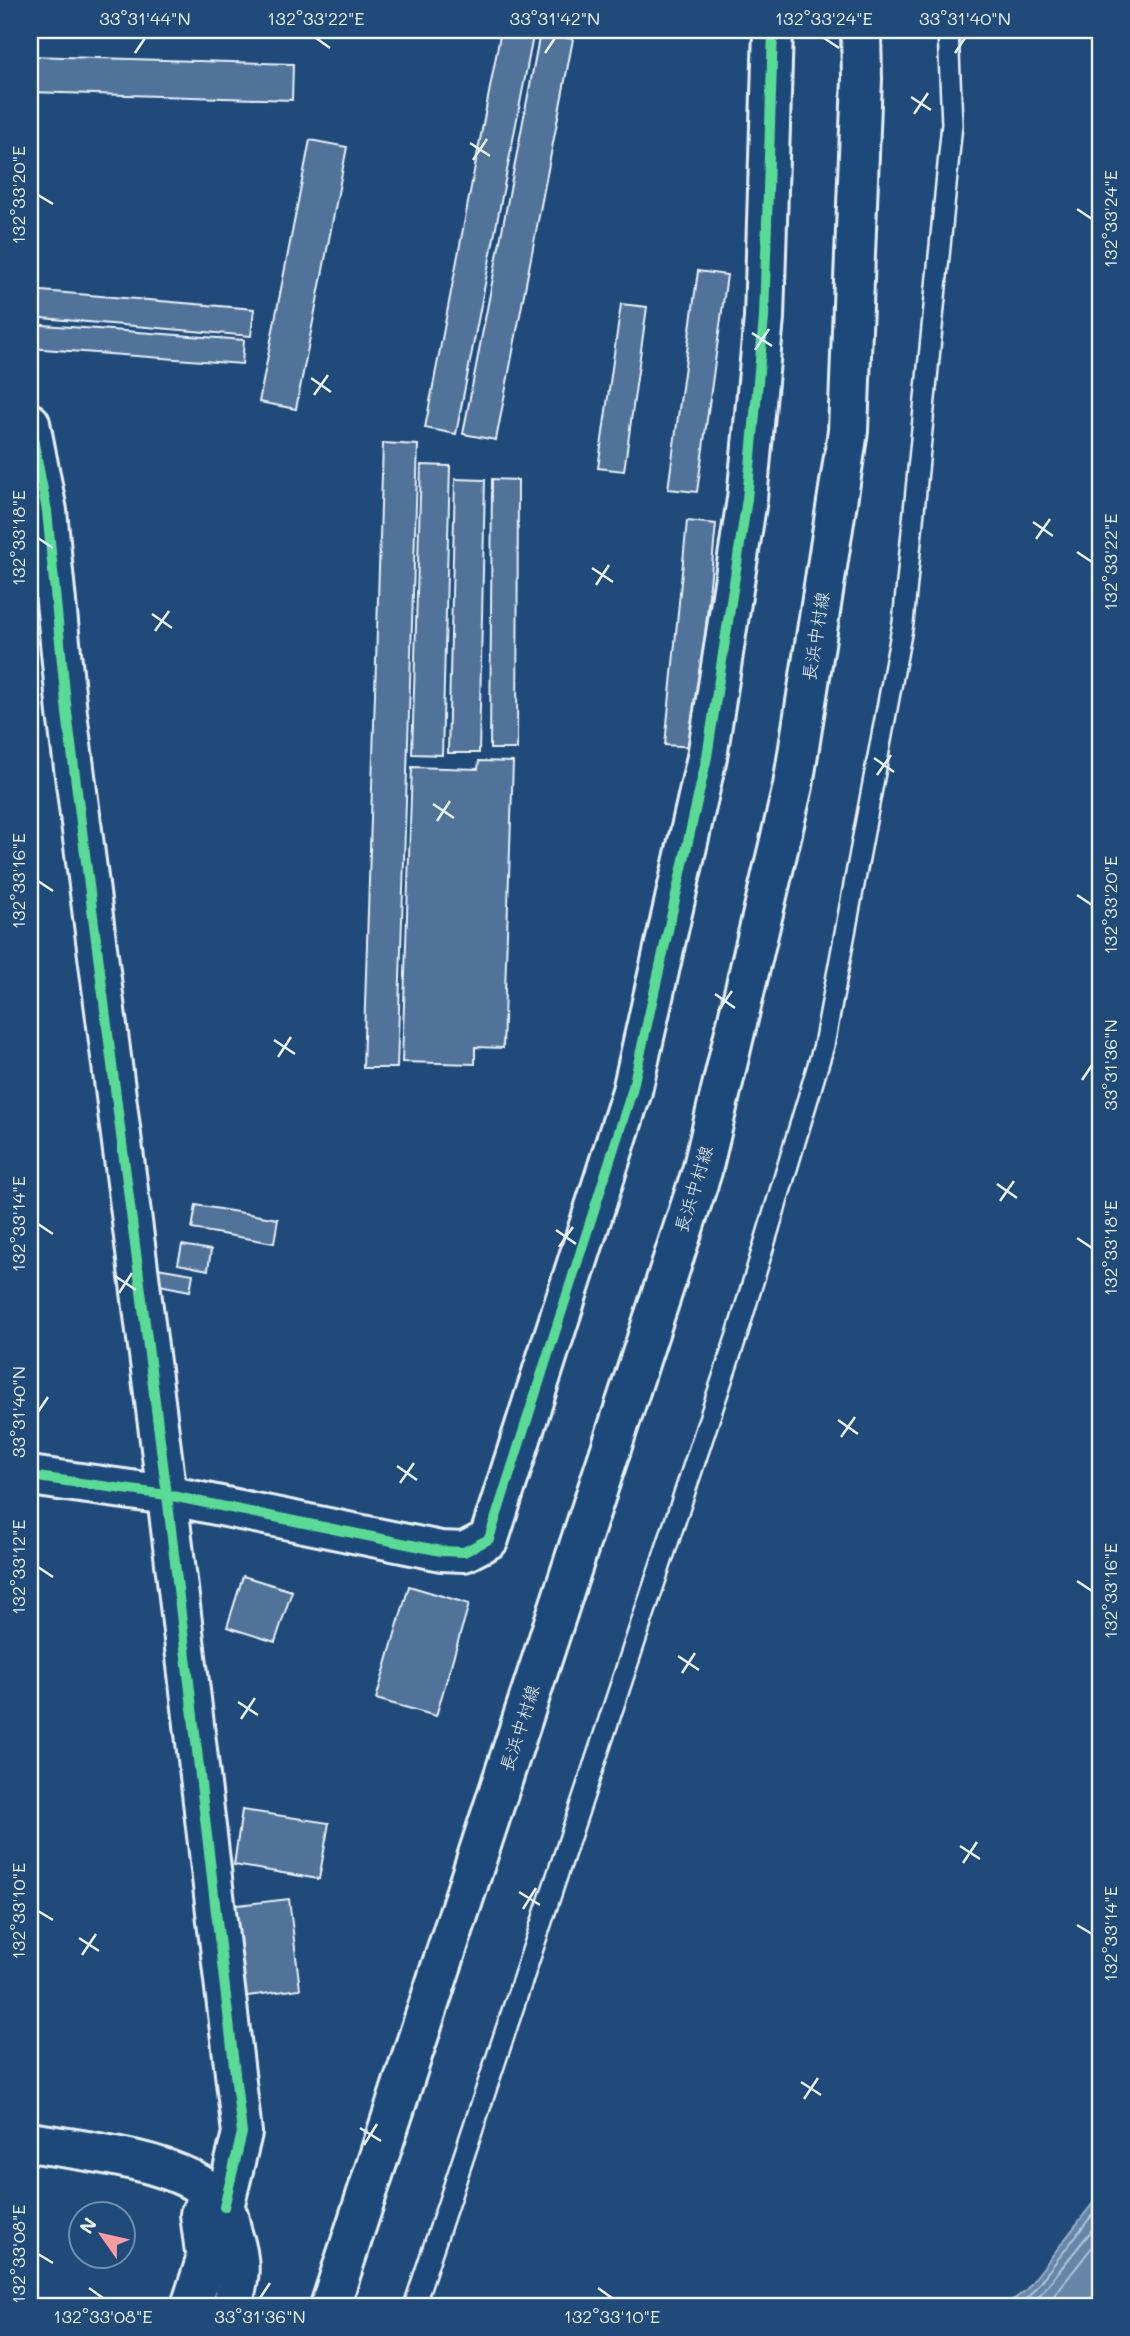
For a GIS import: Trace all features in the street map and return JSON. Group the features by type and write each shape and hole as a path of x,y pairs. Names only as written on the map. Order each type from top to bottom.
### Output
{"street":[{"path":"30,1476 167,1495 441,1551 464,1552 489,1539 632,1091 707,757 747,499 763,332 773,30"},
{"name":"長浜中村線","path":"330,2306 702,1171 793,786 849,431 862,79 861,30"},
{"path":"30,423 47,511 69,726 167,1495 242,2133 218,2201 200,2214 206,2260 191,2306"},
{"path":"30,2142 155,2164 198,2183 218,2201 241,2274 232,2306"}],"lane":[{"path":"414,2306 737,1335 824,1045 903,623 952,124 948,30"}],"water":[{"path":"1100,2194 1100,2306 1005,2306 1025,2291"}],"building":[{"path":"501,30 534,31 456,434 425,428"},
{"path":"540,33 573,39 496,440 463,434"},
{"path":"30,56 293,64 292,100 30,92"},
{"path":"310,140 347,147 296,409 259,402"},
{"path":"698,271 727,275 697,492 668,489"},
{"path":"30,290 254,309 251,336 30,317"},
{"path":"621,304 647,307 624,471 598,468"},
{"path":"30,324 244,340 242,364 30,348"},
{"path":"383,443 418,445 397,1068 363,1068"},
{"path":"421,465 450,466 442,755 412,754"},
{"path":"455,479 485,480 479,753 448,753"},
{"path":"492,479 518,480 517,749 490,749"},
{"path":"687,521 716,524 694,747 665,745"},
{"path":"479,761 513,762 503,1048 475,1047 475,1064 402,1062 412,767 478,769"},
{"path":"196,1205 278,1219 274,1243 192,1229"},
{"path":"182,1245 211,1250 208,1270 178,1264"},
{"path":"157,1268 193,1274 190,1291 154,1284"},
{"path":"243,1576 292,1591 275,1642 227,1627"},
{"path":"409,1586 469,1604 436,1716 376,1699"},
{"path":"242,1810 329,1823 319,1879 234,1865"},
{"path":"289,1899 300,1989 240,1997 229,1906"}],"cycle path":[{"path":"30,1476 167,1495 441,1551 464,1552 489,1539 632,1091 707,757 747,499 764,318 773,30"},
{"path":"30,423 47,511 67,713 167,1495 242,2133 224,2207"}]}
